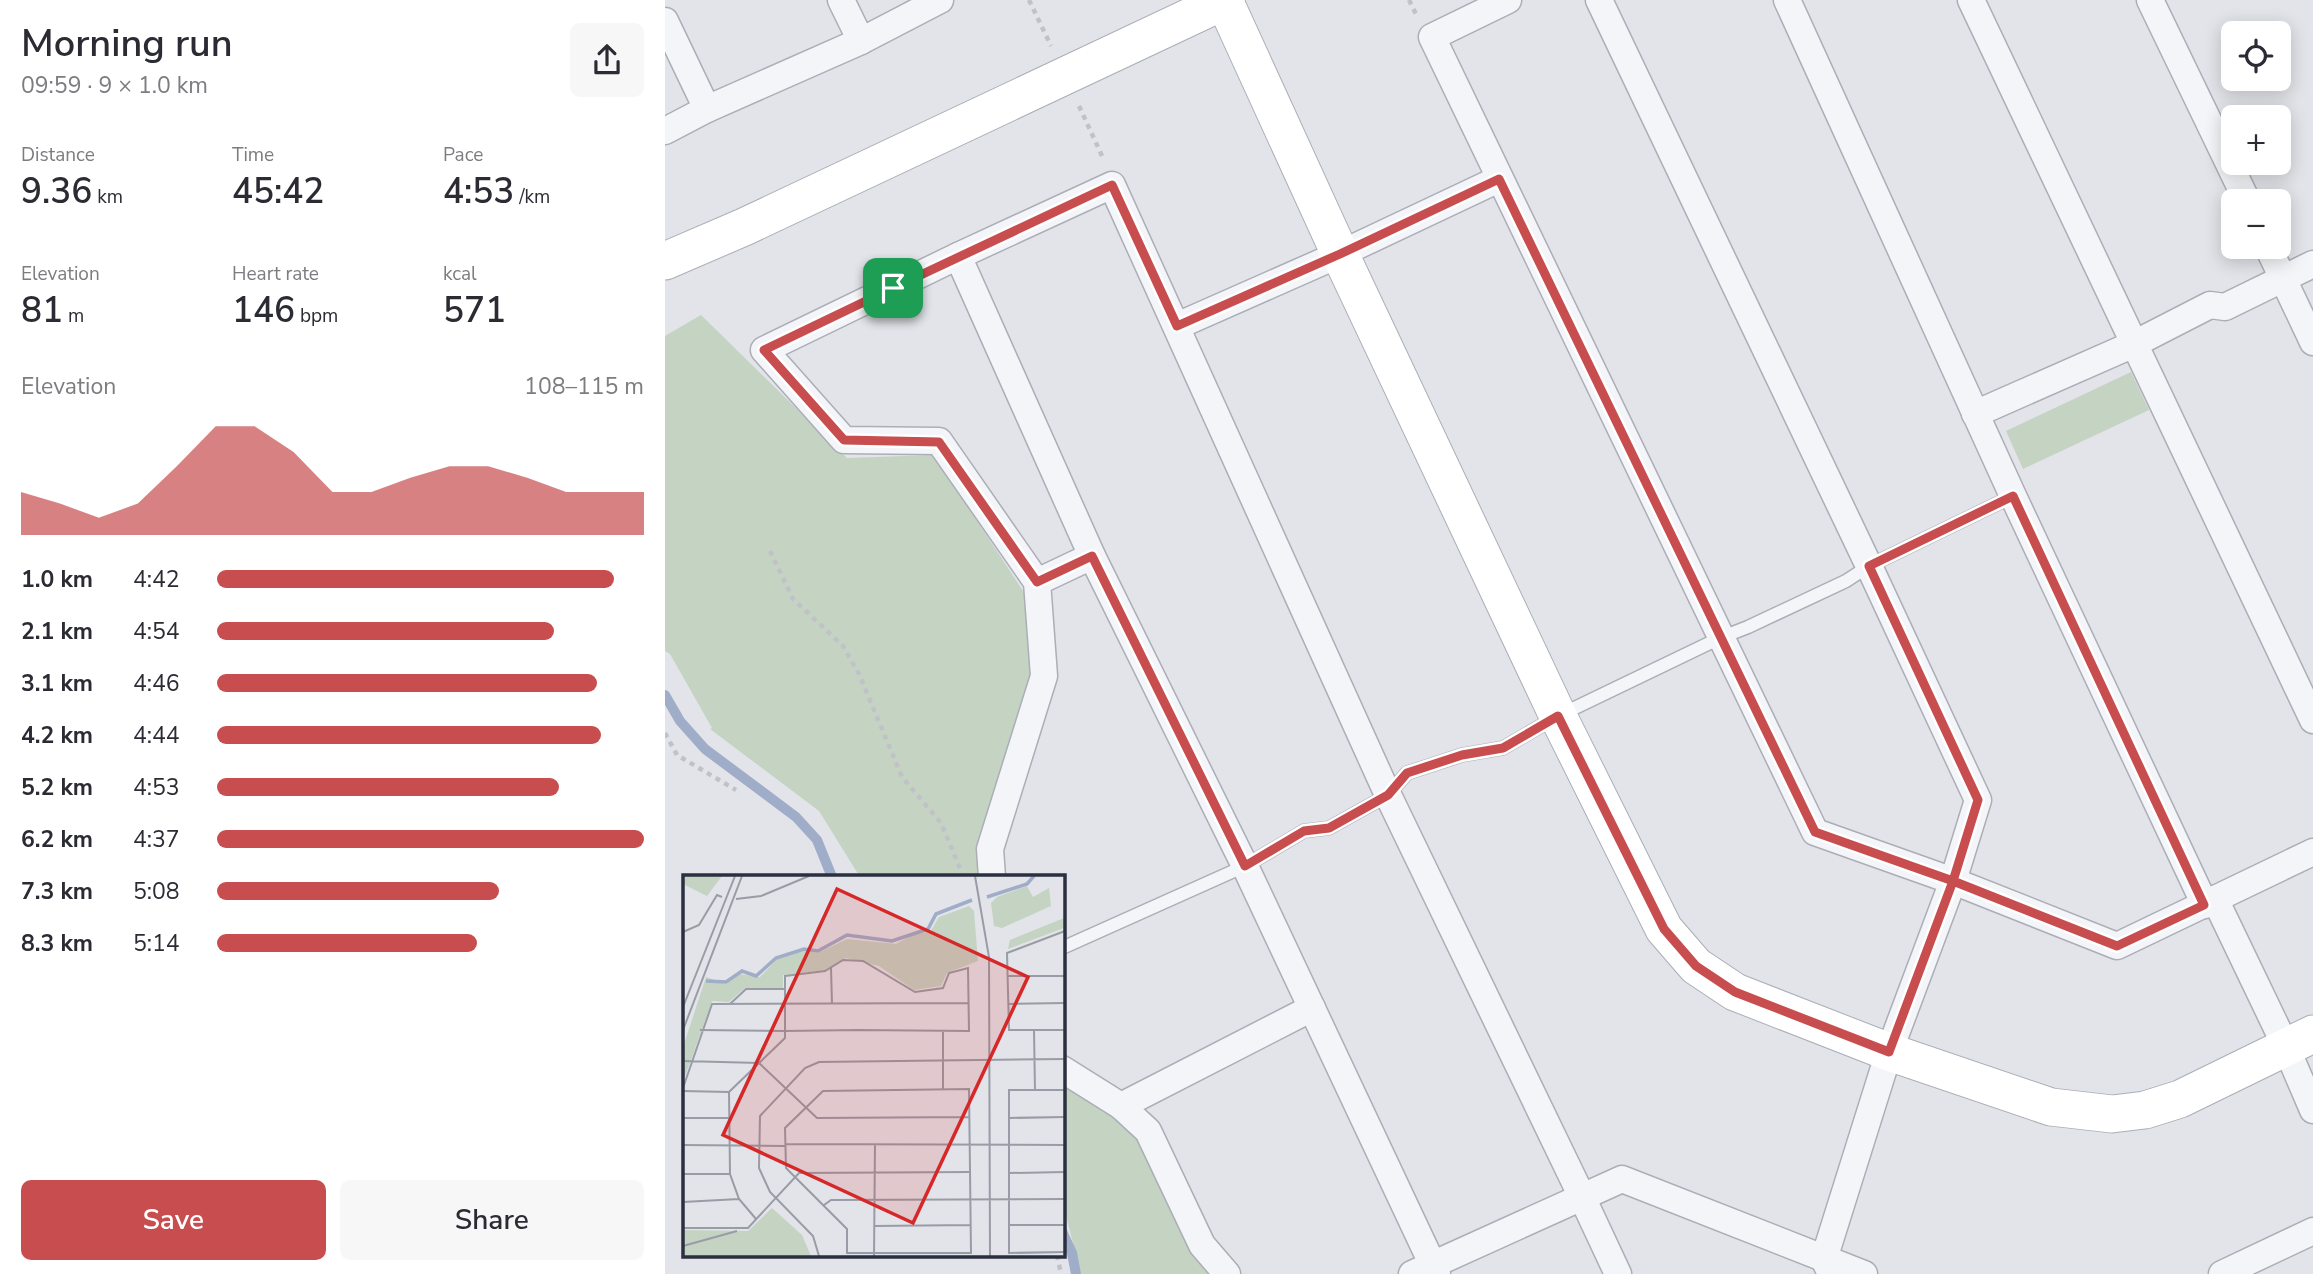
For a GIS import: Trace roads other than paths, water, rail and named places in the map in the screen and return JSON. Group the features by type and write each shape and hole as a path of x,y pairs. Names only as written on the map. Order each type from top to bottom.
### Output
{"street":[{"path":"841,0 861,41"},
{"path":"665,131 707,109 861,41 940,0"},
{"path":"665,261 744,227 1225,0 1340,254 1558,716 1664,929 1696,966 1735,992 1889,1052 2051,1107 2112,1114 2145,1110 2180,1099 2299,1041"},
{"path":"1508,0 1432,37 1815,832 1953,881 2117,946 2313,852"},
{"path":"1599,0 1978,800 1953,881 1889,1052 1828,1266"},
{"path":"1787,0 2013,496 2210,902 2299,1041 2313,1110"},
{"path":"1971,0 2313,720"},
{"path":"2150,0 2241,189"},
{"path":"665,21 707,109"},
{"path":"1177,326 1340,254 1499,179"},
{"path":"992,875 989,849 1044,676 1037,582 939,442 844,440 764,350 1112,185 1388,795 1618,1274"},
{"path":"958,256 1092,556 1312,1008 1427,1271 1582,1196 1622,1180 1828,1266 1864,1274"},
{"path":"2274,259 2313,342"},
{"path":"1975,414 2134,344 2210,305 2225,307 2313,264"},
{"path":"1037,582 1092,556"},
{"path":"1121,1106 1312,1008"},
{"path":"1064,1070 1121,1106 1148,1131 1202,1245 1227,1274"},
{"path":"2222,1274 2313,1231"}],"lane":[{"path":"1064,947 1245,866 1304,831 1329,828 1388,795 1407,773 1462,755 1503,748 1558,716 1846,581 1869,566 2013,496"}],"waterway":[{"path":"665,695 680,721 705,749 796,817 817,840 831,875"},
{"path":"1064,1235 1072,1253 1076,1274"}]}
